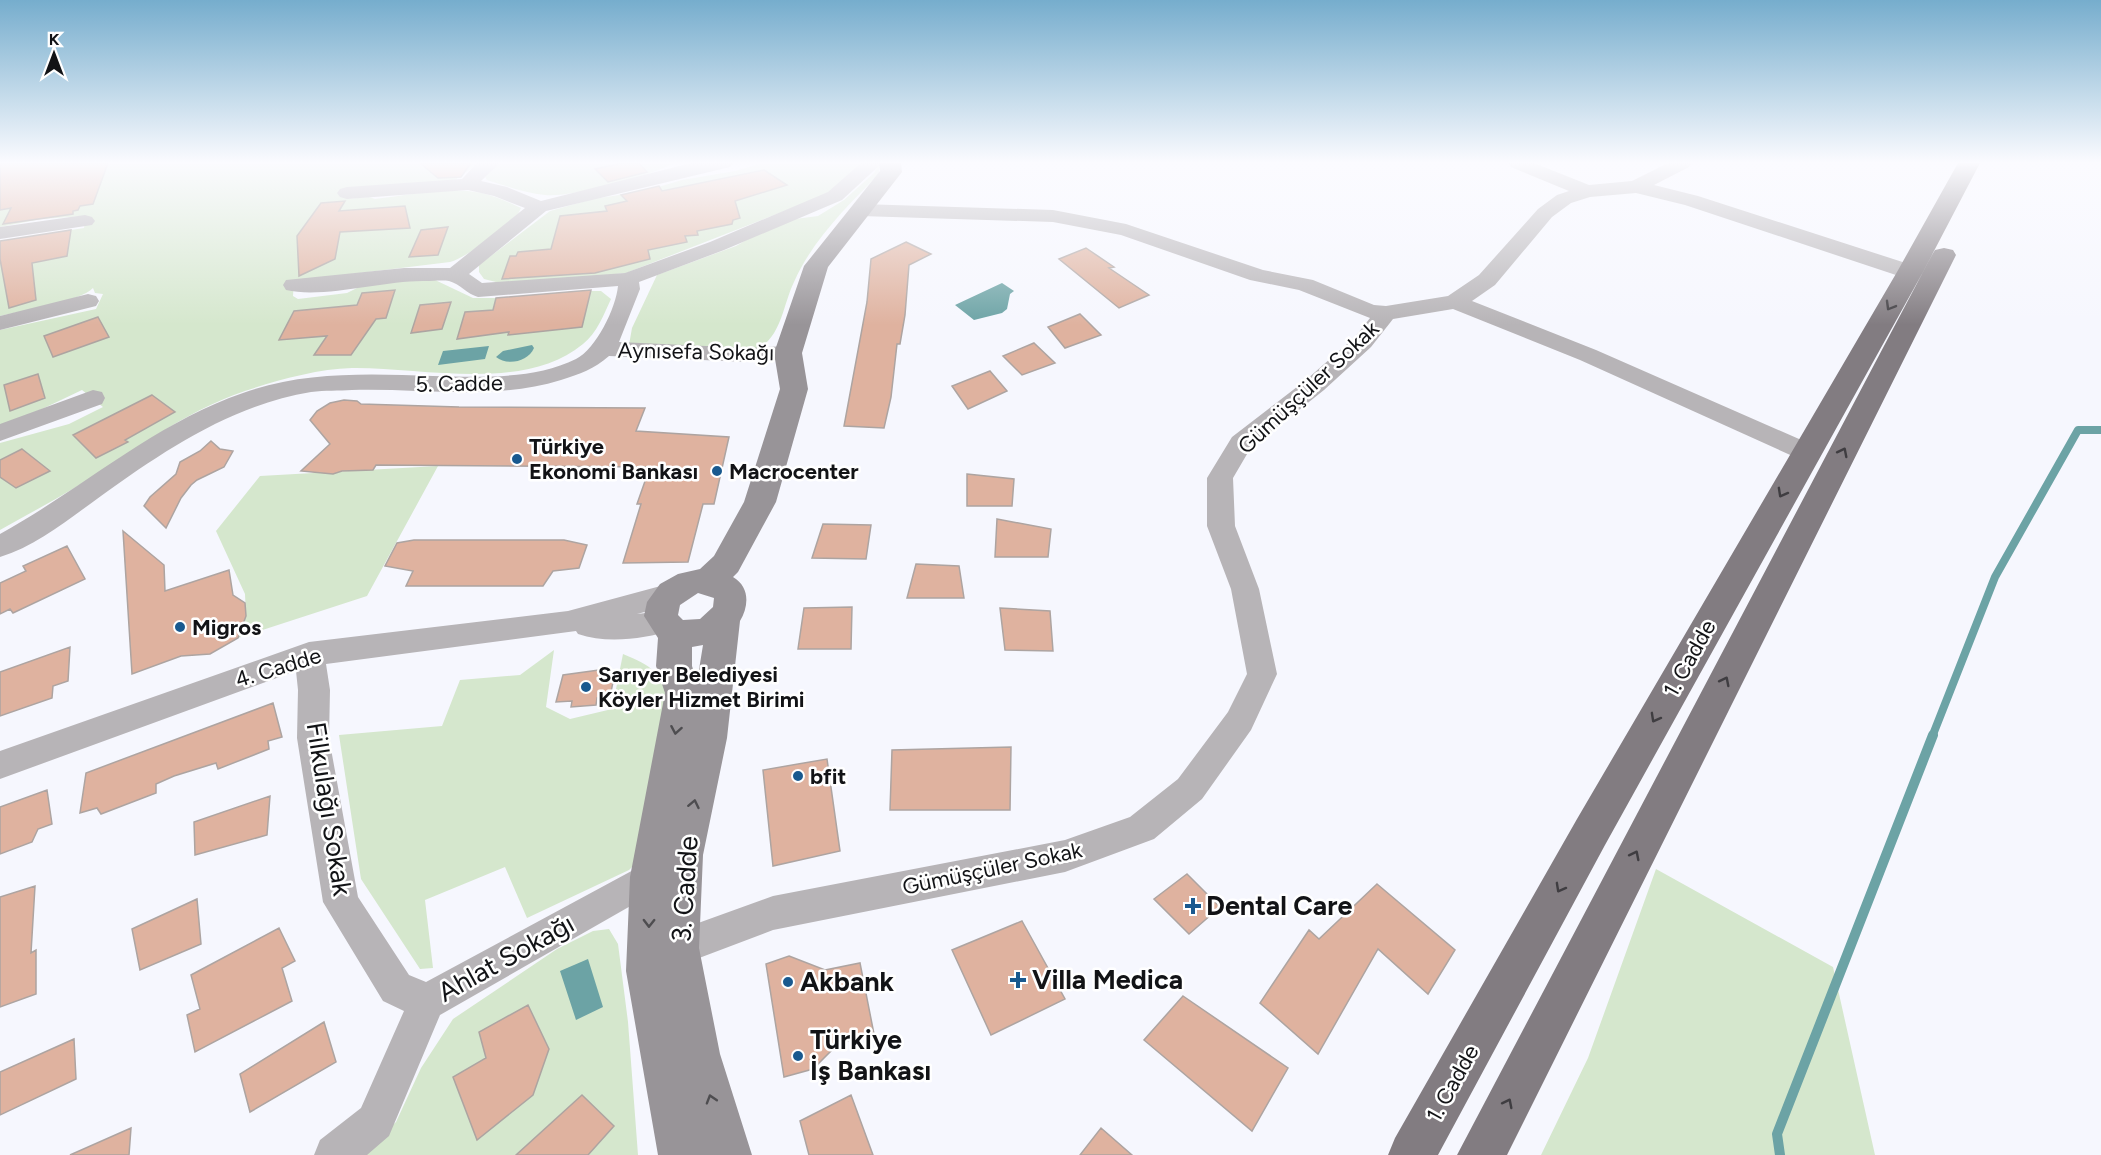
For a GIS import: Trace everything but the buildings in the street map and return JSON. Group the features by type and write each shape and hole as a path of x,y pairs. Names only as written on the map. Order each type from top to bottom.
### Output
{"main road":[{"name":"3. Cadde","path":"728,1155 697,1054 678,948 683,855 708,738 721,588 760,502 794,388 788,353 816,266 855,217"},
{"name":"1. Cadde","path":"1412,1155 1591,832 1940,217"},
{"name":"1. Cadde","path":"1481,1155 1963,217"},
{"path":"686,584 721,588 715,627 695,634 668,616 686,584"},
{"name":"3. Cadde","path":"668,616 674,666 683,693 650,877 648,971 682,1155"}],"street":[{"path":"455,275 527,217"},
{"path":"294,285 319,285 404,273 455,275 478,290 628,279 717,246 786,217"},
{"path":"1058,217 1126,230 1258,275 1305,285 1370,311 1386,313 1455,303 1487,280 1542,217"},
{"path":"1742,217 1910,272"},
{"path":"0,233 85,221"},
{"path":"604,349 629,289 628,279"},
{"path":"0,323 88,301"},
{"path":"1455,303 1599,360 1806,452"},
{"name":"Gümüşçüler Sokak","path":"678,948 773,913 1065,856 1142,828 1190,789 1240,722 1262,674 1245,589 1221,526 1220,478 1241,443 1315,385 1363,342 1386,313"},
{"name":"Aynısefa Sokağı","path":"604,349 749,355 788,353"},
{"name":"5. Cadde","path":"0,547 46,521 147,450 201,421 252,398 313,384 369,382 482,385 534,380 585,363 604,349"},
{"path":"0,433 93,398"},
{"name":"4. Cadde","path":"0,765 309,654 568,622 593,627 622,628 668,616"},
{"name":"Filkulağı Sokak","path":"309,654 314,690 313,738 341,902 396,988 427,1002"},
{"name":"Ahlat Sokağı","path":"334,1155 375,1122 427,1002 650,877"}],"green space":[{"path":"0,217 72,217 41,219 0,227"},
{"path":"86,217 514,217 476,248 450,262 294,281 293,296 298,299 347,293 365,284 433,279 473,298 601,291 611,299 603,317 588,340 559,359 532,368 502,373 472,374 352,368 325,370 245,391 178,422 76,487 0,530 0,443 69,424 103,407 82,390 40,410 0,425 0,330 96,309 103,294 95,293 93,288 76,298 63,302 0,316 0,241 84,228"},
{"path":"542,217 769,217 626,273 545,281 496,282 484,279 479,272 479,265"},
{"path":"838,217 810,252 794,282 776,330 763,345 754,351 629,345 632,328 657,275 736,246 762,231 795,219"},
{"path":"438,466 367,596 238,638 246,616 245,594 216,531 260,476"},
{"path":"554,650 546,707 570,719 612,709 623,654 654,671 666,692 669,702 635,864 629,870 527,918 505,867 425,900 433,968 420,969 361,879 339,735 442,726 460,680 520,675"},
{"path":"1656,869 1833,967 1875,1155 1541,1155 1588,1058"},
{"path":"609,929 618,944 628,1022 638,1155 360,1155 396,1122 421,1068 453,1019 557,949 593,931"}],"water":[{"path":"1002,283 1014,291 1010,294 1007,309 1002,313 974,320 955,305"},
{"path":"532,345 534,348 531,353 517,361 511,362 496,357 503,351"},
{"path":"489,346 485,359 438,365 443,351"},
{"path":"588,959 603,1007 576,1020 560,971"}],"waterway":[{"path":"1932,737 1995,577 2078,430 2101,430"},
{"path":"1780,1155 1777,1134 1933,735"}],"place":[{"name":"Türkiye Ekonomi Bankası","path":"517,459"},
{"name":"Macrocenter","path":"717,471"},
{"name":"Migros","path":"180,627"},
{"name":"Sarıyer Belediyesi Köyler Hizmet Birimi","path":"586,687"},
{"name":"bfit","path":"798,776"},
{"name":"Dental Care","path":"1193,906"},
{"name":"Villa Medica","path":"1018,980"},
{"name":"Akbank","path":"788,982"},
{"name":"Türkiye İş Bankası","path":"798,1056"}]}
